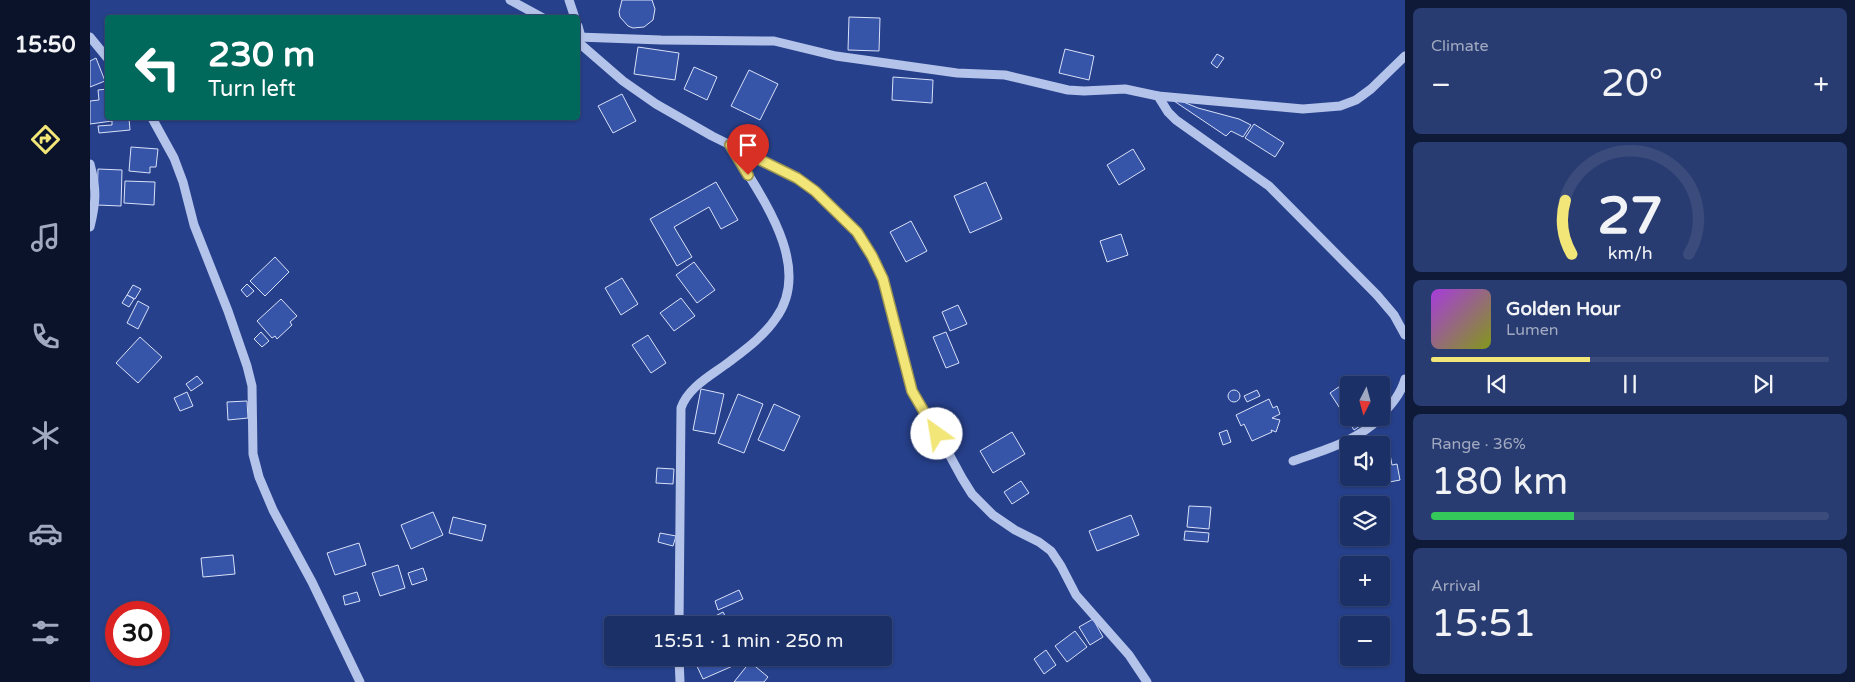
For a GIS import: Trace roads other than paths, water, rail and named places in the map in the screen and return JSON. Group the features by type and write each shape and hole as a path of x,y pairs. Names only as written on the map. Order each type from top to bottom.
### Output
{"street":[{"path":"510,0 538,15"},
{"path":"570,0 574,15"},
{"path":"90,38 105,56"},
{"path":"580,39 774,41 836,56 877,60 956,73 1005,75 1068,90 1125,89 1158,96 1303,109 1340,106 1348,103 1365,94 1405,56"},
{"path":"580,40 623,81 649,100 730,145 797,178 815,191 857,232 872,256 883,279 912,391 967,486 993,515 1014,530 1039,542 1051,552 1061,566 1076,595 1128,655 1147,682"},
{"path":"1158,96 1168,112 1176,120 1269,186 1376,295 1394,315 1405,335"},
{"path":"153,120 174,158 183,182 194,225 228,311 247,366 252,386 253,454 259,477 273,510 312,582 360,682"},
{"path":"679,616 681,408 689,394 752,345 778,317 784,303 789,275 788,260 782,238 772,216 730,145"},
{"path":"90,164 96,205 90,227"},
{"path":"1390,407 1403,388 1405,379"},
{"path":"1293,461 1347,441 1370,426"},
{"path":"679,666 680,682"}]}
